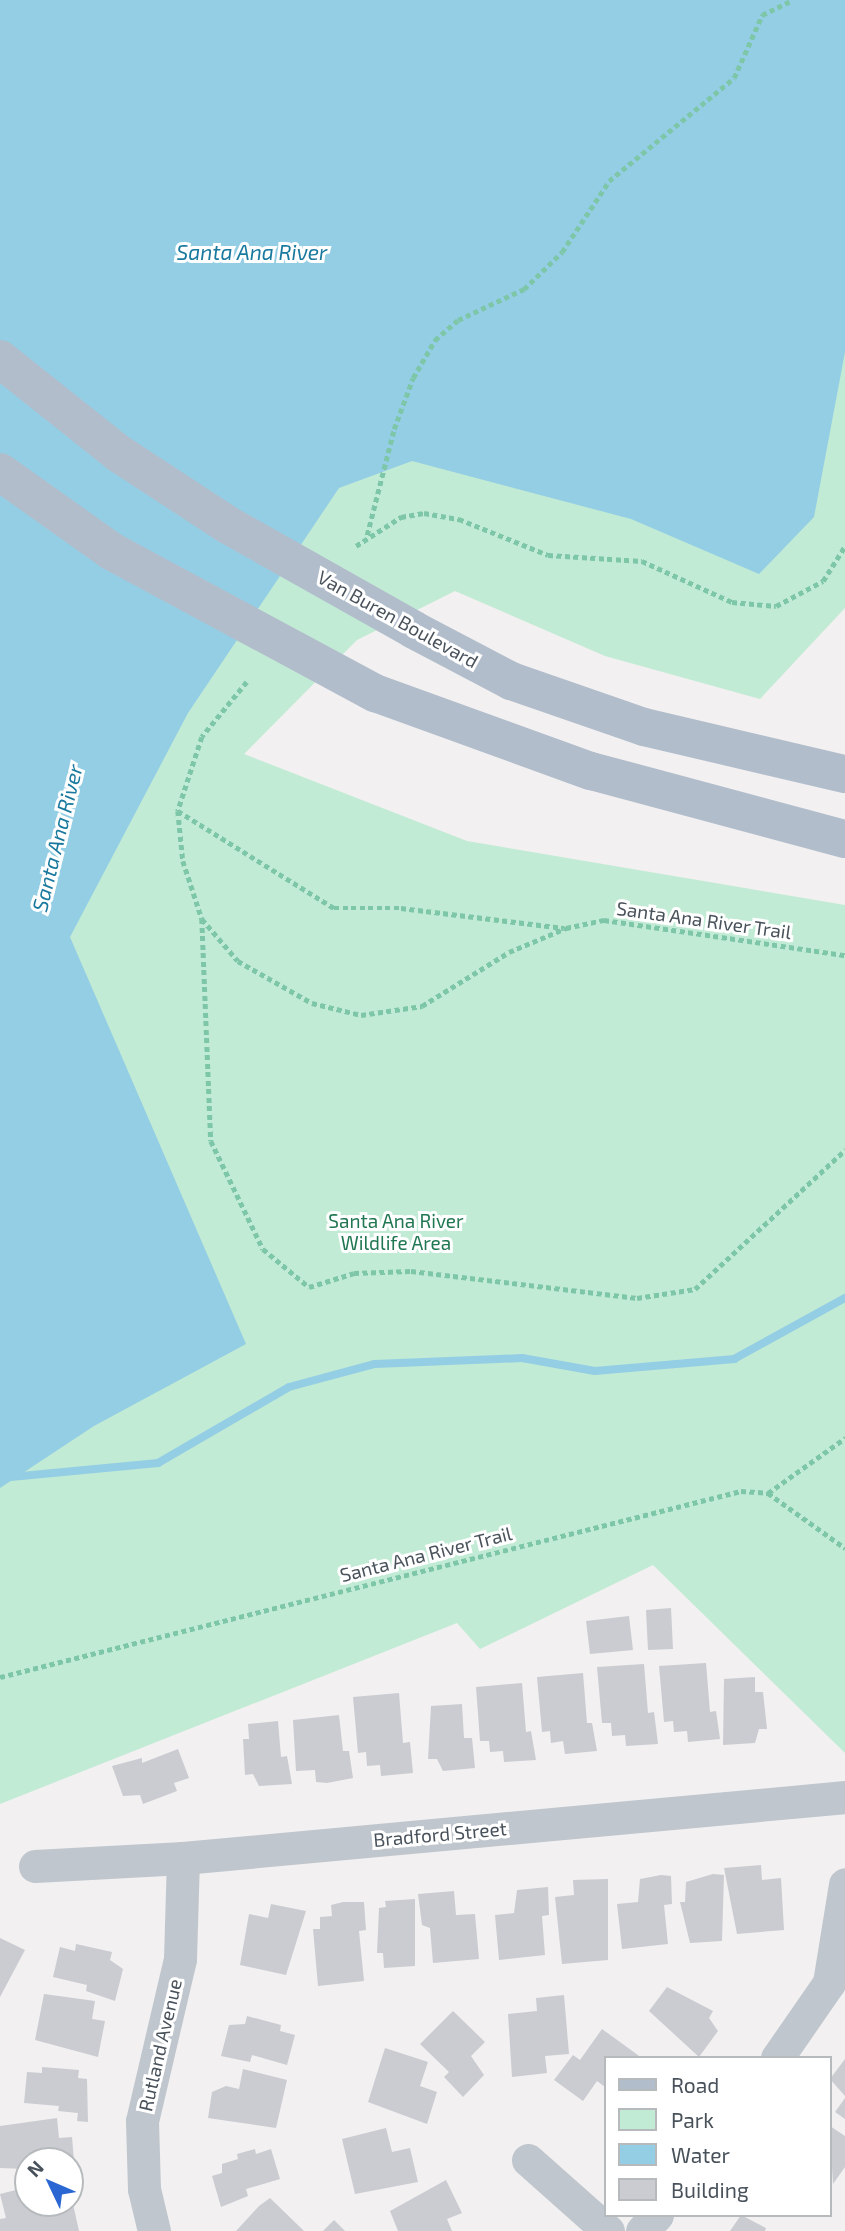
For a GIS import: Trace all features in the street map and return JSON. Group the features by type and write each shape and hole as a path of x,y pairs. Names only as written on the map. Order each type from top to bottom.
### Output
{"main road":[{"name":"Van Buren Boulevard","path":"0,359 118,453 229,525 414,630 511,681 644,727 845,774"},
{"path":"0,472 111,551 375,693 590,771 845,839"}],"street":[{"name":"Bradford Street","path":"35,1866 183,1858 845,1797"},
{"name":"Rutland Avenue","path":"154,2231 144,2189 142,2122 180,1959 183,1858"},
{"path":"778,2056 829,1983 845,1884"},
{"path":"528,2160 608,2231"},
{"path":"642,2231 655,2217"}],"path":[{"path":"368,535 394,429 413,378 435,341 458,320 524,289 562,252 609,181 734,78 762,15 793,0"},
{"path":"356,546 368,535 424,513 459,519 548,555 642,561 732,603 776,606 823,581 845,546"},
{"name":"Santa Ana River Trail","path":"247,682 202,737 177,811 183,861 202,919 238,961 264,981 312,1003 361,1015 422,1006 509,952 566,928 604,920 845,954"},
{"path":"177,811 334,908 401,908 566,928"},
{"path":"202,919 211,1141 264,1249 309,1287 354,1273 411,1271 637,1298 695,1289 845,1150"},
{"path":"845,1438 768,1493 845,1548"},
{"name":"Santa Ana River Trail","path":"0,1677 741,1491 768,1493"}],"green space":[{"name":"Santa Ana River Wildlife Area","path":"0,0 845,0 845,608 760,699 605,656 455,591 357,640 244,754 467,841 845,905 845,1753 653,1565 480,1649 457,1623 0,1804"}],"water":[{"name":"Santa Ana River","path":"0,0 845,0 845,352 814,517 759,574 631,519 412,461 339,488 188,713 70,937 246,1344 94,1426 0,1488"}],"building":[{"path":"671,1608 673,1649 648,1650 646,1610"},
{"path":"629,1616 633,1650 590,1654 586,1621"},
{"path":"706,1663 710,1712 716,1711 720,1739 688,1742 687,1731 674,1732 673,1721 664,1722 659,1666"},
{"path":"644,1664 648,1713 654,1712 658,1744 626,1746 625,1735 612,1736 611,1723 602,1723 597,1667"},
{"path":"583,1673 587,1723 592,1723 597,1751 565,1754 563,1741 551,1743 550,1731 542,1732 537,1677"},
{"path":"755,1677 755,1692 763,1692 767,1729 759,1729 755,1743 723,1745 724,1679"},
{"path":"522,1683 526,1732 531,1731 536,1760 504,1762 503,1751 490,1752 489,1741 480,1741 476,1687"},
{"path":"399,1693 403,1743 410,1742 413,1773 381,1776 380,1765 367,1766 366,1752 358,1753 353,1697"},
{"path":"462,1704 464,1738 472,1738 475,1768 443,1771 437,1759 428,1759 431,1706"},
{"path":"339,1715 343,1751 349,1751 353,1778 327,1783 316,1782 315,1770 296,1771 293,1720"},
{"path":"278,1721 281,1757 287,1756 292,1784 259,1786 253,1774 245,1775 243,1739 249,1739 248,1724"},
{"path":"178,1749 189,1778 174,1783 177,1791 143,1804 140,1795 123,1796 112,1766 142,1758 142,1763"},
{"path":"761,1865 762,1880 781,1878 784,1930 737,1934 724,1868"},
{"path":"713,1874 724,1875 722,1941 690,1943 680,1902 685,1902 686,1882"},
{"path":"671,1876 672,1904 664,1905 668,1944 622,1949 617,1904 638,1902 640,1879"},
{"path":"608,1879 608,1960 562,1964 555,1897 574,1895 573,1880"},
{"path":"548,1887 549,1915 542,1916 545,1955 499,1960 495,1915 514,1913 517,1890"},
{"path":"454,1891 456,1915 475,1914 479,1959 433,1963 430,1928 422,1925 418,1894"},
{"path":"415,1899 415,1966 384,1968 383,1953 377,1953 379,1908 386,1907 385,1901"},
{"path":"364,1902 366,1930 359,1931 364,1981 318,1986 313,1929 320,1929 320,1917 332,1916 331,1905"},
{"path":"271,1904 306,1911 286,1975 240,1965 249,1914 268,1918"},
{"path":"0,1938 25,1950 0,1997"},
{"path":"76,1944 112,1952 110,1960 123,1969 115,2001 86,1991 87,1985 53,1977 60,1947 75,1951"},
{"path":"667,1987 713,2011 709,2018 718,2031 698,2056 649,2011"},
{"path":"44,1994 95,2001 92,2019 105,2021 98,2057 35,2040"},
{"path":"564,1995 569,2054 545,2056 547,2073 512,2077 508,2014 537,2011 536,1998"},
{"path":"453,2011 485,2042 471,2056 484,2075 463,2097 444,2077 449,2072 420,2044"},
{"path":"247,2016 281,2025 280,2031 295,2035 287,2065 252,2055 250,2062 221,2056 229,2025 245,2024"},
{"path":"602,2029 639,2056 604,2056 604,2086 597,2081 583,2101 554,2080 573,2055 580,2060"},
{"path":"385,2048 428,2062 420,2086 437,2092 427,2124 368,2102"},
{"path":"845,2059 845,2096 831,2078"},
{"path":"42,2067 79,2070 78,2078 87,2079 88,2122 77,2121 78,2113 58,2111 59,2106 24,2103 27,2072 42,2073"},
{"path":"243,2069 287,2080 276,2128 208,2118 212,2092 226,2086 239,2089"},
{"path":"845,2098 845,2119 835,2112"},
{"path":"57,2118 59,2138 72,2137 73,2147 14,2147 14,2168 0,2168 0,2126"},
{"path":"831,2127 845,2136 845,2167 833,2184"},
{"path":"386,2128 392,2152 410,2148 418,2182 355,2194 342,2139"},
{"path":"255,2149 256,2154 271,2149 280,2179 246,2189 248,2196 221,2207 212,2176 222,2173 222,2164 238,2159 237,2154"},
{"path":"446,2180 462,2213 447,2219 452,2231 398,2231 390,2211"},
{"path":"14,2190 14,2217 76,2217 79,2231 0,2231 0,2219 6,2218 0,2194"},
{"path":"270,2198 304,2231 236,2231 259,2206"},
{"path":"740,2217 766,2228 765,2231 730,2231"},
{"path":"334,2220 345,2231 323,2231"}],"waterway":[{"path":"0,1478 158,1463 289,1387 375,1364 522,1358 595,1371 734,1359 845,1298"}]}
